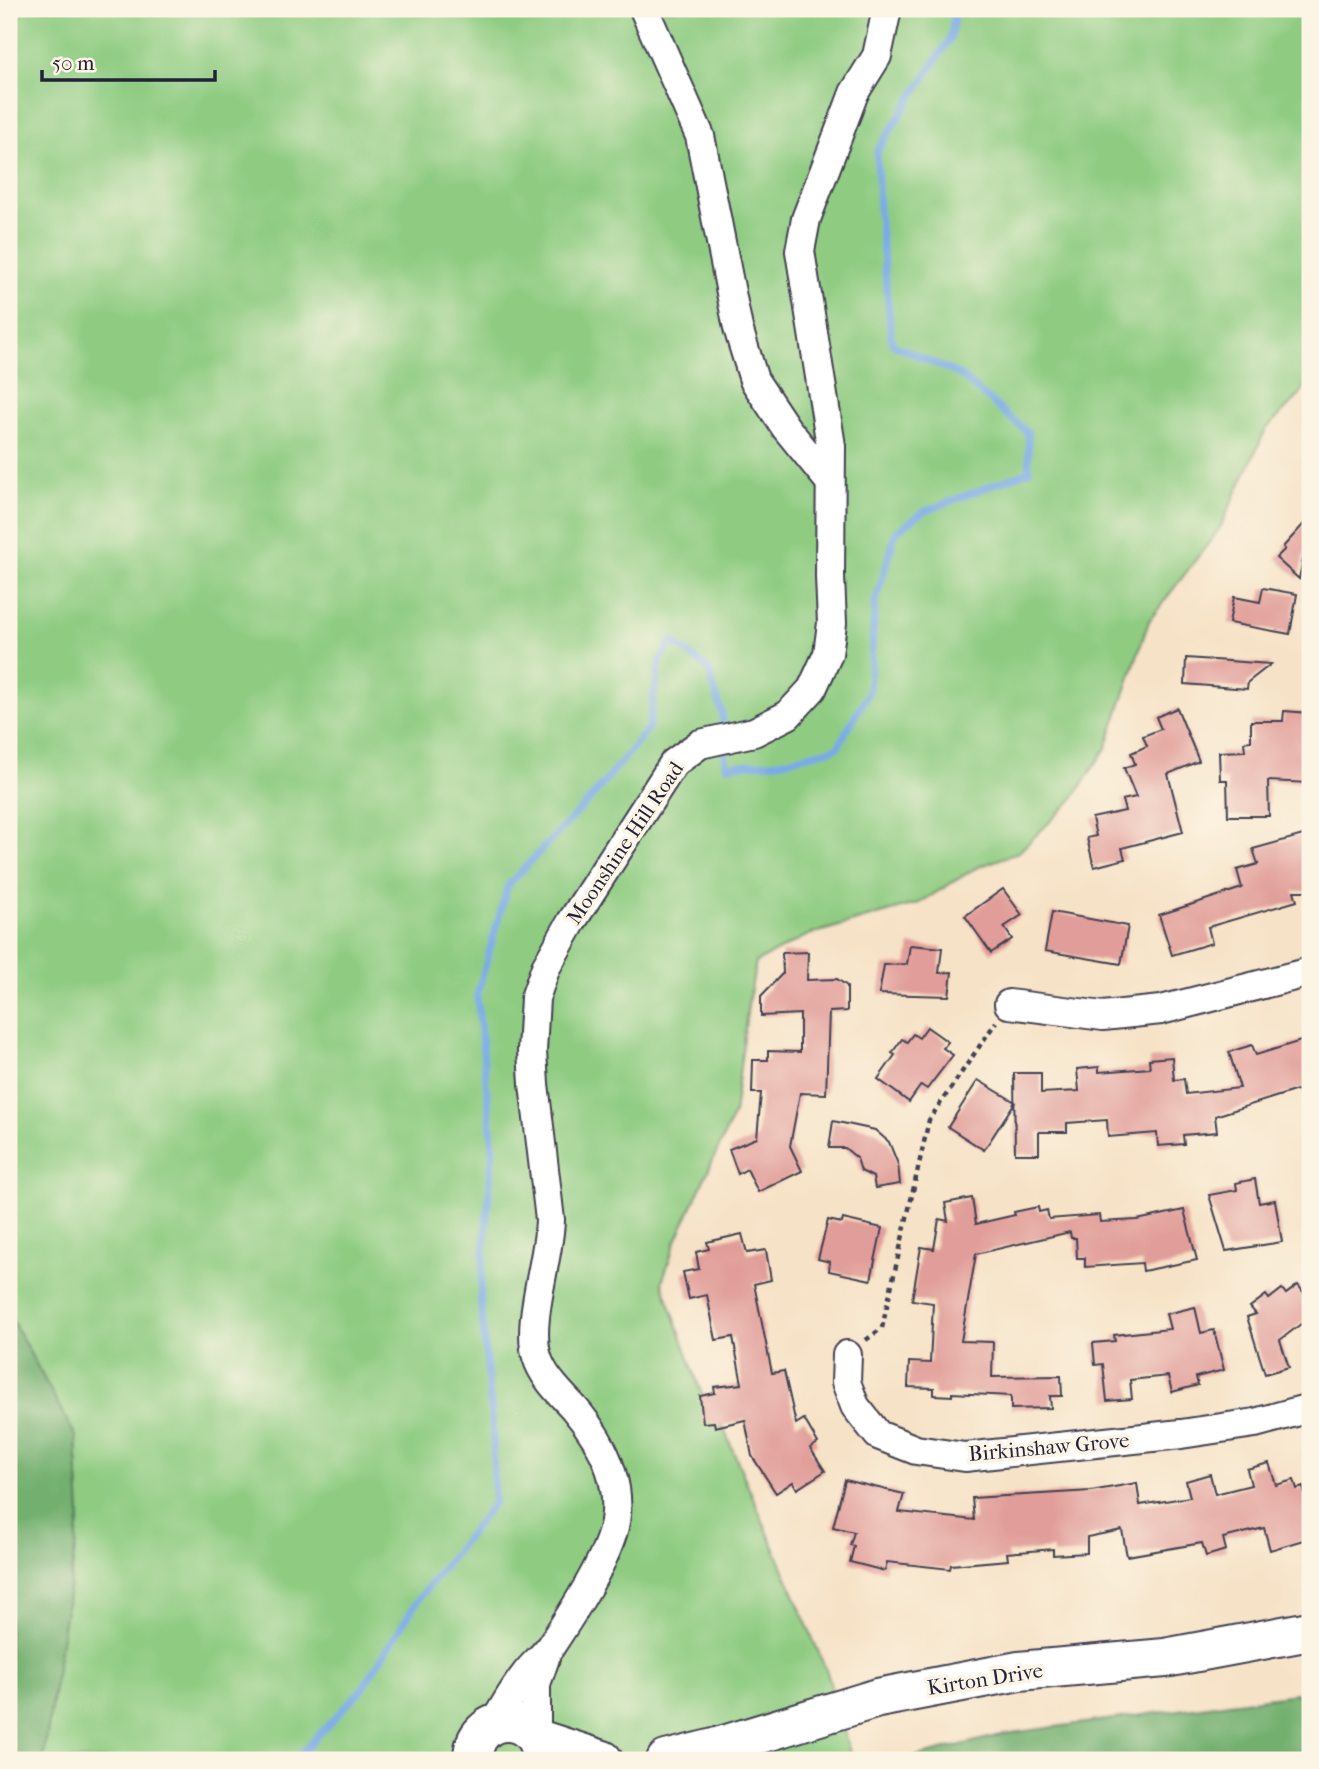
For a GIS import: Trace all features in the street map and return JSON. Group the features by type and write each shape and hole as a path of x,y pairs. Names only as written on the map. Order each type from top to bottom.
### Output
{"street":[{"path":"644,9 700,136 738,328 754,380 786,428 830,482"},
{"name":"Moonshine Hill Road","path":"474,1749 525,1675 548,1649 595,1573 610,1540 616,1506 615,1486 605,1454 588,1425 542,1369 535,1347 534,1324 550,1238 550,1220 534,1084 532,1051 535,998 546,967 572,921 666,773 681,756 706,742 766,727 788,715 805,699 824,667 832,623 831,446 803,280 801,233 855,93 877,56 887,9"},
{"path":"1009,1004 1102,1016 1161,1010 1310,972"},
{"name":"Birkinshaw Grove","path":"847,1355 846,1382 855,1406 878,1435 916,1450 964,1457 1181,1434 1255,1423 1310,1408"},
{"name":"Kirton Drive","path":"666,1760 878,1698 1019,1671 1165,1658 1310,1631"},
{"name":"Moonshine Hill Road","path":"537,1744 536,1684 548,1649"},
{"path":"474,1749 514,1723 537,1744 603,1760"}],"path":[{"path":"847,1355 882,1328 929,1120 1009,1004"}],"green space":[{"path":"9,9 1310,9 1310,379 1297,398 1266,429 1220,528 1149,621 1106,748 1072,800 1019,852 976,868 919,903 808,935 756,962 734,1114 675,1243 662,1282 701,1392 723,1427 827,1672 852,1760 43,1760 80,1516 76,1437 9,1315"},
{"path":"9,1315 76,1437 80,1516 43,1760 9,1760"},
{"path":"1310,1692 1310,1760 902,1760 1004,1734"}],"building":[{"path":"1310,517 1310,560 1304,554 1299,579 1276,558"},
{"path":"1263,588 1297,594 1290,634 1229,623 1234,597 1260,602"},
{"path":"1186,658 1271,664 1248,682 1247,689 1185,684"},
{"path":"1177,708 1199,761 1168,774 1183,832 1122,848 1125,859 1094,867 1087,838 1096,836 1092,818 1125,811 1122,800 1136,797 1124,768 1135,764 1131,753 1147,746 1143,736 1161,729 1156,717"},
{"path":"1284,711 1310,713 1310,783 1268,781 1269,816 1228,816 1227,780 1220,780 1219,752 1245,751 1244,742 1251,741 1251,721 1283,721"},
{"path":"1310,833 1310,891 1294,891 1297,901 1208,927 1212,943 1172,955 1159,915 1242,888 1237,870 1258,864 1253,849"},
{"path":"1003,889 1022,915 1004,927 1012,939 991,953 965,916"},
{"path":"1052,912 1128,926 1121,964 1045,951"},
{"path":"910,945 942,948 939,973 952,972 949,996 879,994 884,965 907,964"},
{"path":"808,952 807,980 837,979 847,986 847,1011 829,1012 826,1094 800,1093 790,1146 802,1171 758,1192 747,1169 738,1174 729,1149 757,1138 761,1093 752,1093 753,1060 768,1060 768,1051 800,1052 800,1014 761,1016 761,996 783,973 782,953"},
{"path":"927,1027 948,1042 943,1048 953,1055 927,1089 921,1085 909,1102 878,1079 895,1055 892,1053 902,1039 907,1042 913,1034 919,1038"},
{"path":"1310,1038 1310,1086 1215,1116 1217,1132 1183,1135 1184,1144 1158,1146 1157,1133 1108,1137 1107,1120 1067,1123 1067,1132 1039,1132 1039,1154 1015,1154 1014,1073 1041,1073 1041,1093 1079,1091 1077,1069 1099,1067 1099,1072 1150,1068 1149,1059 1172,1057 1174,1080 1184,1079 1186,1094 1240,1088 1229,1052 1252,1045 1256,1055"},
{"path":"978,1080 1015,1102 984,1150 948,1127"},
{"path":"833,1121 875,1130 889,1142 898,1164 900,1184 875,1188 873,1177 861,1171 857,1158 845,1148 829,1148"},
{"path":"1255,1179 1259,1203 1275,1200 1282,1242 1226,1251 1209,1195 1237,1190 1236,1183"},
{"path":"972,1198 976,1224 1038,1207 1039,1212 1047,1210 1049,1219 1099,1215 1100,1222 1137,1220 1184,1210 1197,1260 1143,1271 1142,1263 1085,1267 1085,1258 1077,1258 1076,1238 1071,1238 1070,1232 976,1254 961,1341 993,1342 992,1377 1061,1376 1062,1396 1050,1396 1051,1408 1011,1409 1011,1396 952,1393 952,1396 934,1395 934,1388 908,1387 909,1362 930,1363 933,1303 912,1300 921,1247 934,1249 939,1219 948,1221 945,1203"},
{"path":"843,1219 882,1228 871,1280 829,1271 830,1262 818,1259 828,1220 842,1223"},
{"path":"742,1234 747,1253 766,1250 771,1280 754,1284 772,1373 784,1371 796,1424 804,1419 818,1443 810,1448 825,1471 797,1489 793,1482 776,1493 752,1456 745,1420 715,1427 714,1422 703,1423 700,1396 715,1393 714,1387 742,1384 733,1337 716,1340 707,1295 689,1299 683,1272 699,1269 696,1252 709,1249 707,1242"},
{"path":"1298,1285 1310,1301 1310,1317 1280,1340 1289,1367 1265,1374 1247,1317 1256,1314 1250,1307 1266,1295 1269,1299 1282,1289 1286,1294"},
{"path":"1195,1307 1201,1333 1214,1330 1224,1370 1196,1377 1198,1385 1172,1392 1168,1376 1130,1380 1132,1399 1107,1401 1103,1364 1095,1365 1093,1343 1115,1341 1114,1335 1170,1329 1166,1314"},
{"path":"1269,1463 1276,1485 1294,1480 1297,1489 1303,1487 1310,1514 1310,1538 1270,1550 1264,1528 1223,1538 1226,1550 1206,1556 1202,1543 1127,1556 1122,1530 1087,1537 1087,1553 1053,1555 1053,1549 1007,1553 1008,1560 951,1565 950,1569 887,1562 885,1571 850,1562 854,1546 850,1545 854,1532 833,1527 845,1480 904,1494 899,1512 974,1520 972,1498 1091,1491 1137,1483 1140,1505 1190,1497 1186,1481 1210,1474 1215,1494 1251,1485 1247,1469"}],"waterway":[{"path":"724,743 726,766 780,762 837,748 869,692 875,603 896,532 923,512 1029,471 1028,433 960,375 892,344 879,213 877,151 951,37 955,9"},
{"path":"295,1760 362,1689 418,1600 494,1503 493,1430 480,1297 493,1148 477,995 508,885 593,796 648,729 660,661 672,641 708,669 722,713 723,731"}]}
